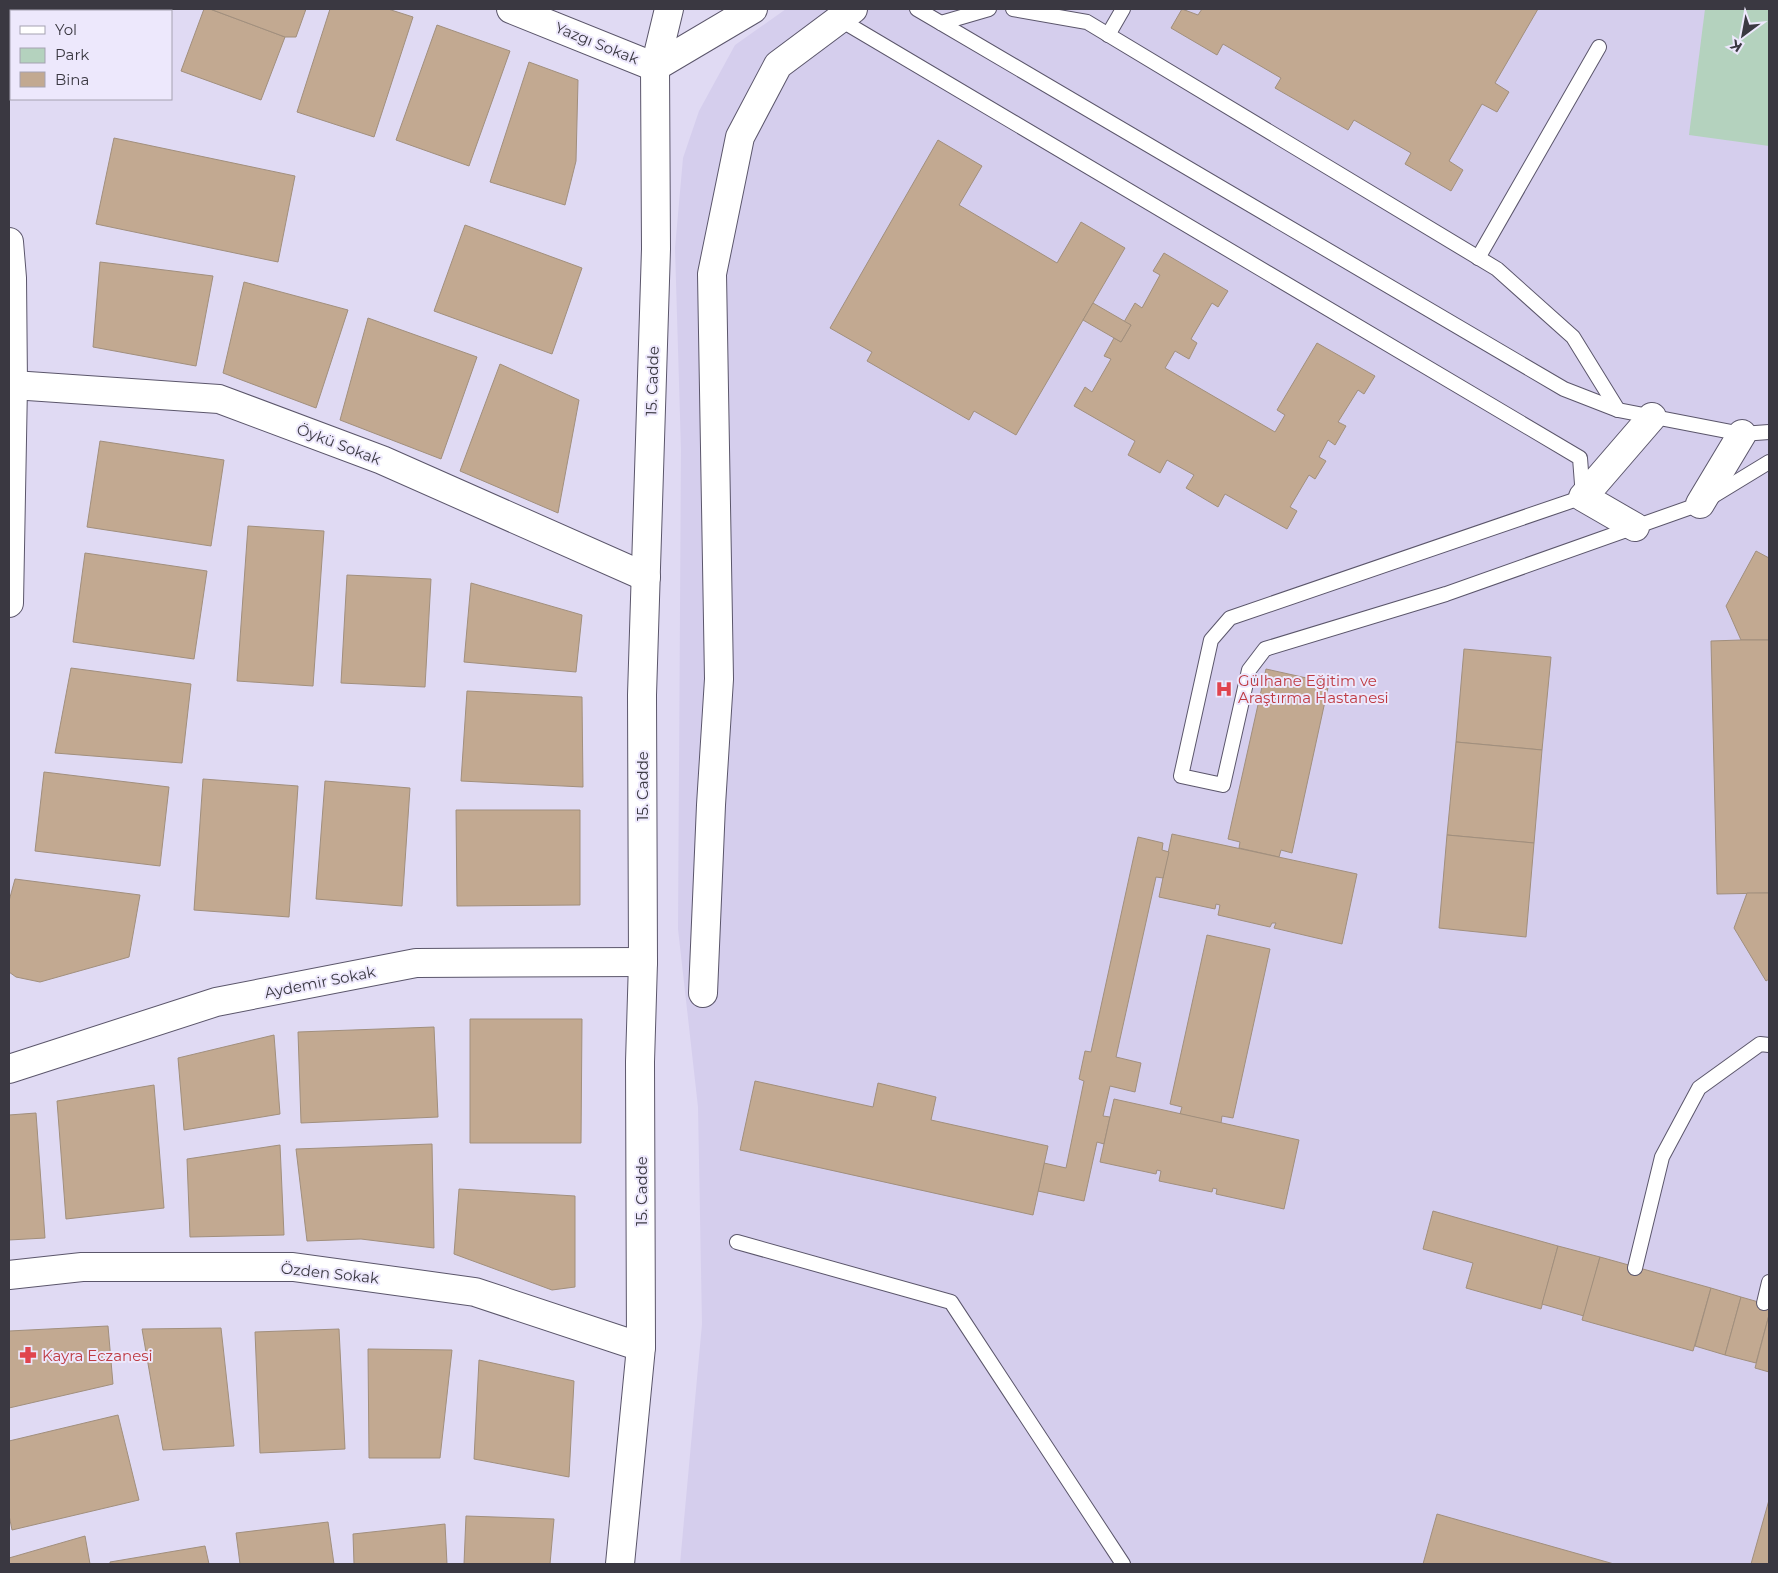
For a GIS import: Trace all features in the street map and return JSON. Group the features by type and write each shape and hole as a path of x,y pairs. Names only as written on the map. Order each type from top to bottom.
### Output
{"street":[{"name":"Yazgı Sokak","path":"511,9 655,67"},
{"name":"15. Cadde","path":"620,1564 641,1346 642,695 656,249 655,67 669,9"},
{"path":"655,67 752,9"},
{"path":"703,993 711,805 719,678 712,274 740,137 778,65 846,14"},
{"path":"9,242 12,278 13,385 9,514 9,603"},
{"name":"Öykü Sokak","path":"13,385 219,399 382,460 646,578"},
{"path":"1635,527 1583,497 1652,417"},
{"path":"1700,504 1742,434"},
{"name":"Aydemir Sokak","path":"9,1068 216,1002 416,963 643,962"},
{"name":"Özden Sokak","path":"9,1275 82,1267 292,1267 474,1292 641,1346"}],"lane":[{"path":"917,9 1564,389 1618,410 1742,434 1769,432"},
{"path":"941,23 989,9"},
{"path":"1013,9 1087,22 1498,269 1573,337 1618,410"},
{"path":"1108,35 1123,9"},
{"path":"846,14 1580,458 1583,497 1230,618 1211,640 1181,776 1223,785 1249,670 1265,649 1446,594 1700,504 1769,462"},
{"path":"1478,258 1599,47"},
{"path":"1636,1268 1662,1157 1700,1088 1760,1044 1769,1045"},
{"path":"737,1242 951,1302 1124,1564"},
{"path":"1764,1303 1769,1282"}],"shaded area":[{"name":"Gülhane Eğitim ve Araştırma Hastanesi","path":"786,9 1769,9 1769,1564 680,1564 702,1324 698,1107 678,929 681,450 675,248 683,158 699,111 735,45"}],"green space":[{"path":"1705,9 1769,9 1769,146 1689,135"}],"building":[{"path":"70,9 168,9 168,10"},
{"path":"204,9 210,9 285,37 261,100 181,71"},
{"path":"210,9 306,9 296,37 285,37"},
{"path":"330,9 388,9 413,17 374,137 297,112"},
{"path":"1182,9 1198,15 1202,9 1538,9 1495,83 1509,92 1497,112 1482,104 1449,161 1463,170 1451,191 1405,164 1411,153 1354,120 1348,130 1275,88 1281,78 1223,44 1217,55 1171,28"},
{"path":"437,25 510,51 469,166 396,140"},
{"path":"529,62 578,80 576,161 565,205 490,182"},
{"path":"114,138 295,176 278,262 96,224"},
{"path":"938,140 982,166 959,205 1057,263 1081,222 1125,248 1016,435 974,411 969,420 867,361 872,352 830,328"},
{"path":"465,225 582,268 552,354 434,311"},
{"path":"1164,253 1228,291 1218,307 1212,303 1191,339 1197,343 1189,359 1175,351 1165,368 1275,432 1285,415 1277,410 1317,343 1375,376 1364,394 1358,390 1338,422 1346,426 1335,445 1328,440 1319,457 1326,461 1315,479 1309,475 1290,507 1297,511 1287,529 1225,494 1218,507 1186,488 1194,475 1167,460 1160,473 1128,455 1135,441 1074,406 1085,387 1092,392 1111,359 1104,356 1114,338 1121,342 1131,325 1124,322 1135,303 1142,308 1160,275 1153,271"},
{"path":"100,262 213,276 196,366 93,347"},
{"path":"244,282 348,310 316,408 223,373"},
{"path":"1093,303 1131,325 1121,342 1083,320"},
{"path":"368,318 477,357 441,459 340,420"},
{"path":"500,364 579,400 558,513 460,471"},
{"path":"100,441 224,460 211,546 87,527"},
{"path":"248,526 324,531 313,686 237,681"},
{"path":"1756,551 1769,558 1769,640 1741,640 1726,606"},
{"path":"85,553 207,571 194,659 73,642"},
{"path":"347,575 431,579 425,687 341,683"},
{"path":"471,583 582,615 576,672 464,662"},
{"path":"1769,640 1769,893 1717,894 1711,641"},
{"path":"1464,649 1551,657 1542,750 1456,742"},
{"path":"71,668 191,684 182,763 55,753"},
{"path":"1266,669 1329,683 1292,853 1281,850 1279,857 1239,848 1240,842 1228,839"},
{"path":"467,691 582,697 583,787 461,781"},
{"path":"1456,742 1542,750 1534,843 1447,835"},
{"path":"44,772 169,787 160,866 35,851"},
{"path":"203,779 298,786 289,917 194,910"},
{"path":"325,781 410,788 402,906 316,899"},
{"path":"456,810 580,810 580,905 457,906"},
{"path":"1172,834 1357,874 1342,944 1274,928 1276,923 1272,923 1270,927 1218,915 1220,905 1216,904 1215,909 1159,897"},
{"path":"1447,835 1534,843 1526,937 1439,928"},
{"path":"1138,837 1163,843 1162,850 1169,852 1163,878 1156,877 1116,1057 1141,1063 1135,1092 1110,1086 1103,1116 1110,1117 1104,1144 1097,1142 1084,1201 1038,1191 1044,1163 1066,1168 1084,1081 1079,1079 1085,1051 1091,1052"},
{"path":"15,879 140,895 129,957 40,982 16,977 9,972 9,901"},
{"path":"1747,893 1769,893 1769,979 1766,981 1734,928"},
{"path":"1207,935 1270,949 1233,1118 1222,1116 1221,1123 1180,1114 1182,1107 1170,1104"},
{"path":"470,1019 582,1019 581,1143 470,1143"},
{"path":"434,1027 438,1117 301,1123 298,1032"},
{"path":"274,1035 280,1114 184,1130 178,1058"},
{"path":"755,1081 873,1107 878,1083 936,1097 931,1120 1048,1146 1033,1215 740,1150"},
{"path":"154,1085 164,1208 66,1219 57,1101"},
{"path":"1114,1099 1299,1140 1284,1209 1216,1194 1217,1189 1213,1188 1212,1192 1159,1181 1161,1171 1157,1170 1156,1174 1100,1162"},
{"path":"36,1113 45,1238 9,1240 9,1115"},
{"path":"432,1144 434,1248 361,1239 307,1241 296,1149"},
{"path":"280,1145 284,1235 190,1237 187,1159"},
{"path":"459,1189 575,1196 575,1287 552,1290 454,1254"},
{"path":"1433,1211 1558,1246 1541,1309 1466,1288 1473,1263 1423,1249"},
{"path":"1558,1246 1600,1257 1584,1316 1542,1304"},
{"path":"1600,1257 1711,1288 1693,1351 1582,1320"},
{"path":"1711,1288 1741,1297 1725,1355 1695,1346"},
{"path":"1741,1297 1769,1305 1769,1315 1756,1363 1725,1355"},
{"path":"1769,1315 1769,1372 1755,1368"},
{"path":"108,1326 113,1384 9,1408 9,1331"},
{"path":"221,1328 234,1446 163,1450 142,1329"},
{"path":"339,1329 345,1449 260,1453 255,1332"},
{"path":"368,1349 452,1350 440,1458 369,1458"},
{"path":"479,1360 574,1381 569,1477 474,1459"},
{"path":"118,1415 139,1500 12,1530 9,1515 9,1441"},
{"path":"1769,1500 1769,1564 1751,1564"},
{"path":"1437,1514 1614,1564 1423,1564"},
{"path":"466,1516 554,1519 550,1564 464,1564"},
{"path":"328,1522 334,1564 240,1564 236,1533"},
{"path":"445,1524 447,1564 354,1564 353,1534"},
{"path":"85,1536 90,1564 9,1564 9,1558"},
{"path":"205,1546 209,1564 110,1564 110,1562"}],"place":[{"name":"Gülhane Eğitim ve Araştırma Hastanesi","path":"1224,689"},
{"name":"Kayra Eczanesi","path":"28,1355"}]}
